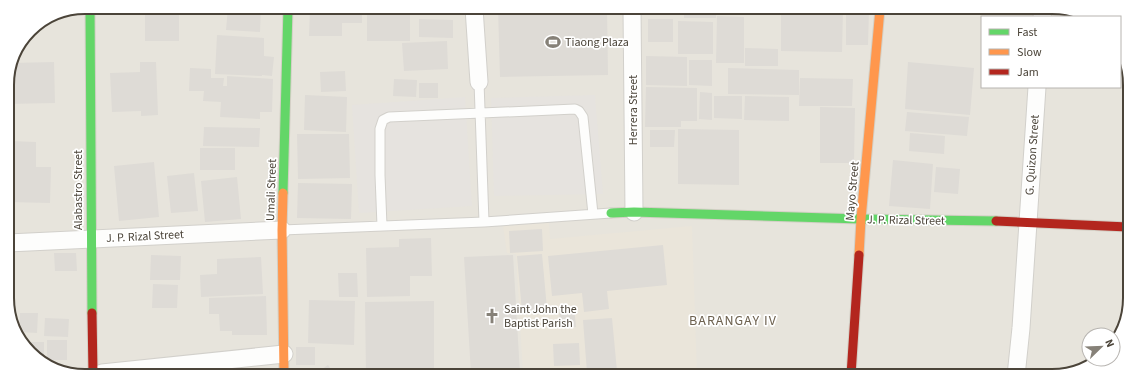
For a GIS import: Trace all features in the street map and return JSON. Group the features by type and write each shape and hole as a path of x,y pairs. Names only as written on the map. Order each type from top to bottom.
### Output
{"street":[{"name":"Alabastro Street","path":"90,14 90,239 93,369"},
{"name":"Umali Street","path":"284,369 282,230 288,14"},
{"path":"474,14 478,82"},
{"name":"Herrera Street","path":"632,14 634,212"},
{"name":"Mayo Street","path":"851,369 861,219 880,14"},
{"name":"G. Quizon Street","path":"1017,369 1037,88"},
{"name":"J. P. Rizal Street","path":"612,213 634,212 861,219 1027,222 1123,227"},
{"name":"J. P. Rizal Street","path":"14,243 282,230"},
{"path":"140,369 284,354"}],"lane":[{"path":"478,82 484,222"},
{"path":"382,226 380,129 383,120 389,117 575,109 579,111 583,117 592,214"},
{"path":"282,230 484,222 612,213"}],"shaded area":[{"path":"80,14 1052,14 1070,16 981,16 981,88 1121,88 1121,68 1123,80 1123,298 1121,316 1117,327 1081,327 1081,363 1070,367 1057,369 85,369 67,367 49,359 35,348 19,325 15,312 14,80 16,67 24,49 38,32 58,19"},
{"path":"595,95 603,194 494,196 491,98"},
{"path":"465,97 472,206 359,213 352,105"},
{"path":"549,223 550,239 692,226 697,369 523,369 516,254 507,253 503,226"}],"building":[{"path":"145,14 179,14 179,41 145,41"},
{"path":"227,14 261,14 260,32 226,30"},
{"path":"310,14 362,14 362,23 342,23 342,36 309,36"},
{"path":"367,14 410,14 410,41 367,41"},
{"name":"Tiaong Plaza","path":"498,14 607,14 608,75 500,77"},
{"path":"684,14 716,14 716,18 684,18"},
{"path":"781,14 843,14 842,52 781,51"},
{"path":"846,14 869,14 868,45 846,45"},
{"path":"717,16 744,17 744,63 716,63"},
{"path":"419,19 453,20 453,38 419,37"},
{"path":"648,19 673,19 673,42 648,42"},
{"path":"678,21 713,22 713,54 678,54"},
{"path":"217,35 264,38 264,56 274,57 272,76 215,74"},
{"path":"447,41 448,69 404,71 402,43"},
{"path":"745,48 778,49 778,66 745,66"},
{"path":"646,56 687,57 687,86 646,85"},
{"path":"689,60 712,60 712,86 689,85"},
{"path":"54,62 55,103 14,104 14,80 18,63"},
{"path":"140,62 156,62 158,115 141,116 141,111 112,112 110,73 140,72"},
{"path":"908,62 974,68 970,115 905,109"},
{"path":"190,68 211,69 211,78 224,78 223,86 227,86 227,76 273,79 272,112 260,112 260,119 220,117 221,102 203,101 204,91 189,91"},
{"path":"728,68 799,70 799,95 728,94"},
{"path":"345,71 346,91 321,92 320,72"},
{"path":"800,78 853,79 852,106 799,106"},
{"path":"394,79 417,80 416,97 393,96"},
{"path":"419,83 438,83 438,98 419,98"},
{"path":"646,87 697,88 697,121 681,121 681,127 645,127"},
{"path":"700,92 712,93 712,120 699,119"},
{"path":"305,95 347,97 346,132 304,130"},
{"path":"714,96 742,96 742,119 714,118"},
{"path":"745,96 789,97 789,121 744,120"},
{"path":"820,107 855,108 854,163 820,163"},
{"path":"907,112 969,117 967,136 905,131"},
{"path":"204,127 260,128 259,147 203,146"},
{"path":"678,129 739,130 739,185 678,184"},
{"path":"650,130 675,130 674,147 650,147"},
{"path":"910,133 945,136 944,154 909,151"},
{"path":"297,134 349,134 350,178 298,179"},
{"path":"14,141 36,142 36,167 51,167 50,203 14,202"},
{"path":"200,148 235,148 235,170 200,170"},
{"path":"893,160 933,164 930,209 889,206"},
{"path":"154,162 159,217 119,221 114,166"},
{"path":"936,167 960,169 958,194 934,192"},
{"path":"194,173 198,211 171,213 167,176"},
{"path":"237,177 241,219 205,222 201,181"},
{"path":"298,183 352,184 351,219 297,218"},
{"path":"542,229 543,251 510,253 509,231"},
{"path":"431,238 432,276 410,276 410,296 367,297 366,248 399,247 399,239"},
{"path":"663,245 667,285 607,291 609,309 584,312 582,293 552,296 548,256"},
{"path":"54,253 76,253 77,271 55,271"},
{"path":"542,254 547,309 522,311 517,256"},
{"path":"151,255 181,256 180,280 150,280"},
{"name":"Saint John the Baptist Parish","path":"513,255 520,369 471,369 464,257"},
{"path":"261,257 263,294 201,297 200,275 217,274 217,259"},
{"path":"338,273 357,273 358,297 339,297"},
{"path":"153,284 178,285 177,308 152,308"},
{"path":"266,296 267,335 232,335 232,331 220,331 219,314 209,314 209,298"},
{"path":"309,300 355,301 354,345 308,343"},
{"path":"434,301 434,369 366,369 365,302"},
{"path":"574,306 576,327 560,327 559,307"},
{"path":"20,313 38,313 37,333 23,332 19,326"},
{"path":"45,318 69,319 68,337 44,336"},
{"path":"612,318 617,369 587,369 583,320"},
{"path":"47,340 67,340 67,360 51,360 47,358"},
{"path":"30,342 44,342 44,355"},
{"path":"579,343 580,365 554,366 553,344"},
{"path":"296,347 315,347 315,365 296,365"},
{"path":"328,365 331,369 322,369"}],"traffic: fast":[{"path":"90,14 92,313"},
{"path":"283,193 288,14"},
{"path":"611,213 634,212 861,219 996,221"}],"traffic: slow":[{"path":"859,255 880,14"},
{"path":"283,193 284,369"}],"traffic: jam":[{"path":"996,221 1123,227"},
{"path":"851,369 859,255"},
{"path":"92,313 93,369"}],"place":[{"name":"Tiaong Plaza","path":"553,42"},
{"name":"Saint John the Baptist Parish","path":"492,316"}],"district":[{"name":"BARANGAY IV","path":"733,320"}]}
